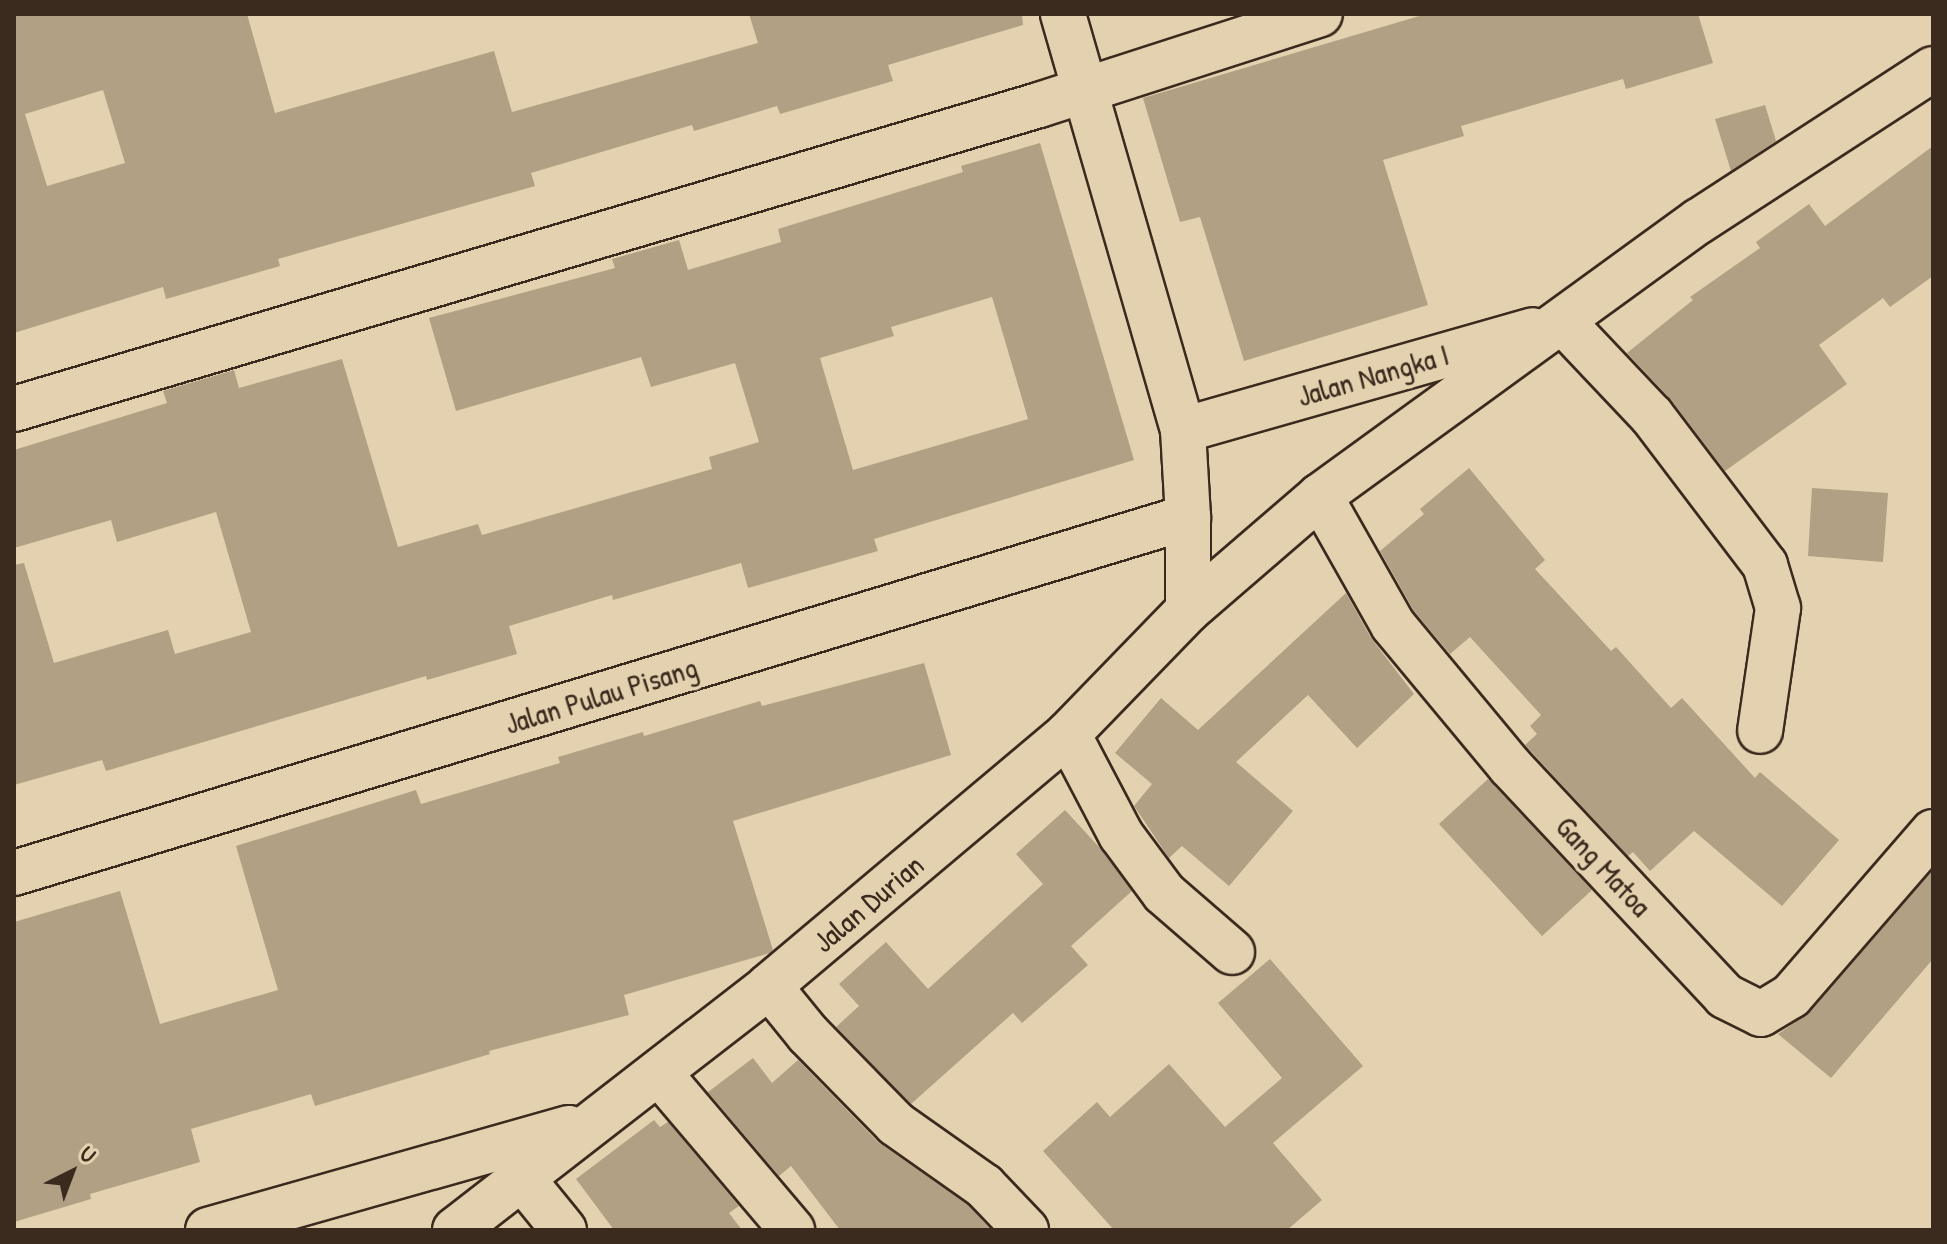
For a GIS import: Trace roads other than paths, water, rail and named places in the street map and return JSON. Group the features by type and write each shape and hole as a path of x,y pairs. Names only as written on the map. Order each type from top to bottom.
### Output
{"street":[{"path":"1063,14 1183,430 1188,517 1188,610"},
{"path":"14,409 1086,89 1320,14"},
{"name":"Jalan Durian","path":"455,1230 769,986 1068,734 1188,610 1320,496 1699,221 1933,69"},
{"path":"1563,322 1652,416 1765,565 1778,608 1760,731"},
{"name":"Jalan Nangka I","path":"1183,430 1563,322"},
{"name":"Gang Matoa","path":"1320,496 1393,625 1510,766 1725,996 1761,1014 1791,996 1933,832"},
{"name":"Jalan Pulau Pisang","path":"14,873 1188,517"},
{"path":"1068,734 1121,835 1164,893 1232,952"},
{"path":"769,986 808,1034 896,1124 984,1186 1026,1230"},
{"path":"659,1073 792,1230"},
{"path":"208,1230 595,1121"},
{"path":"521,1177 564,1230"}]}
